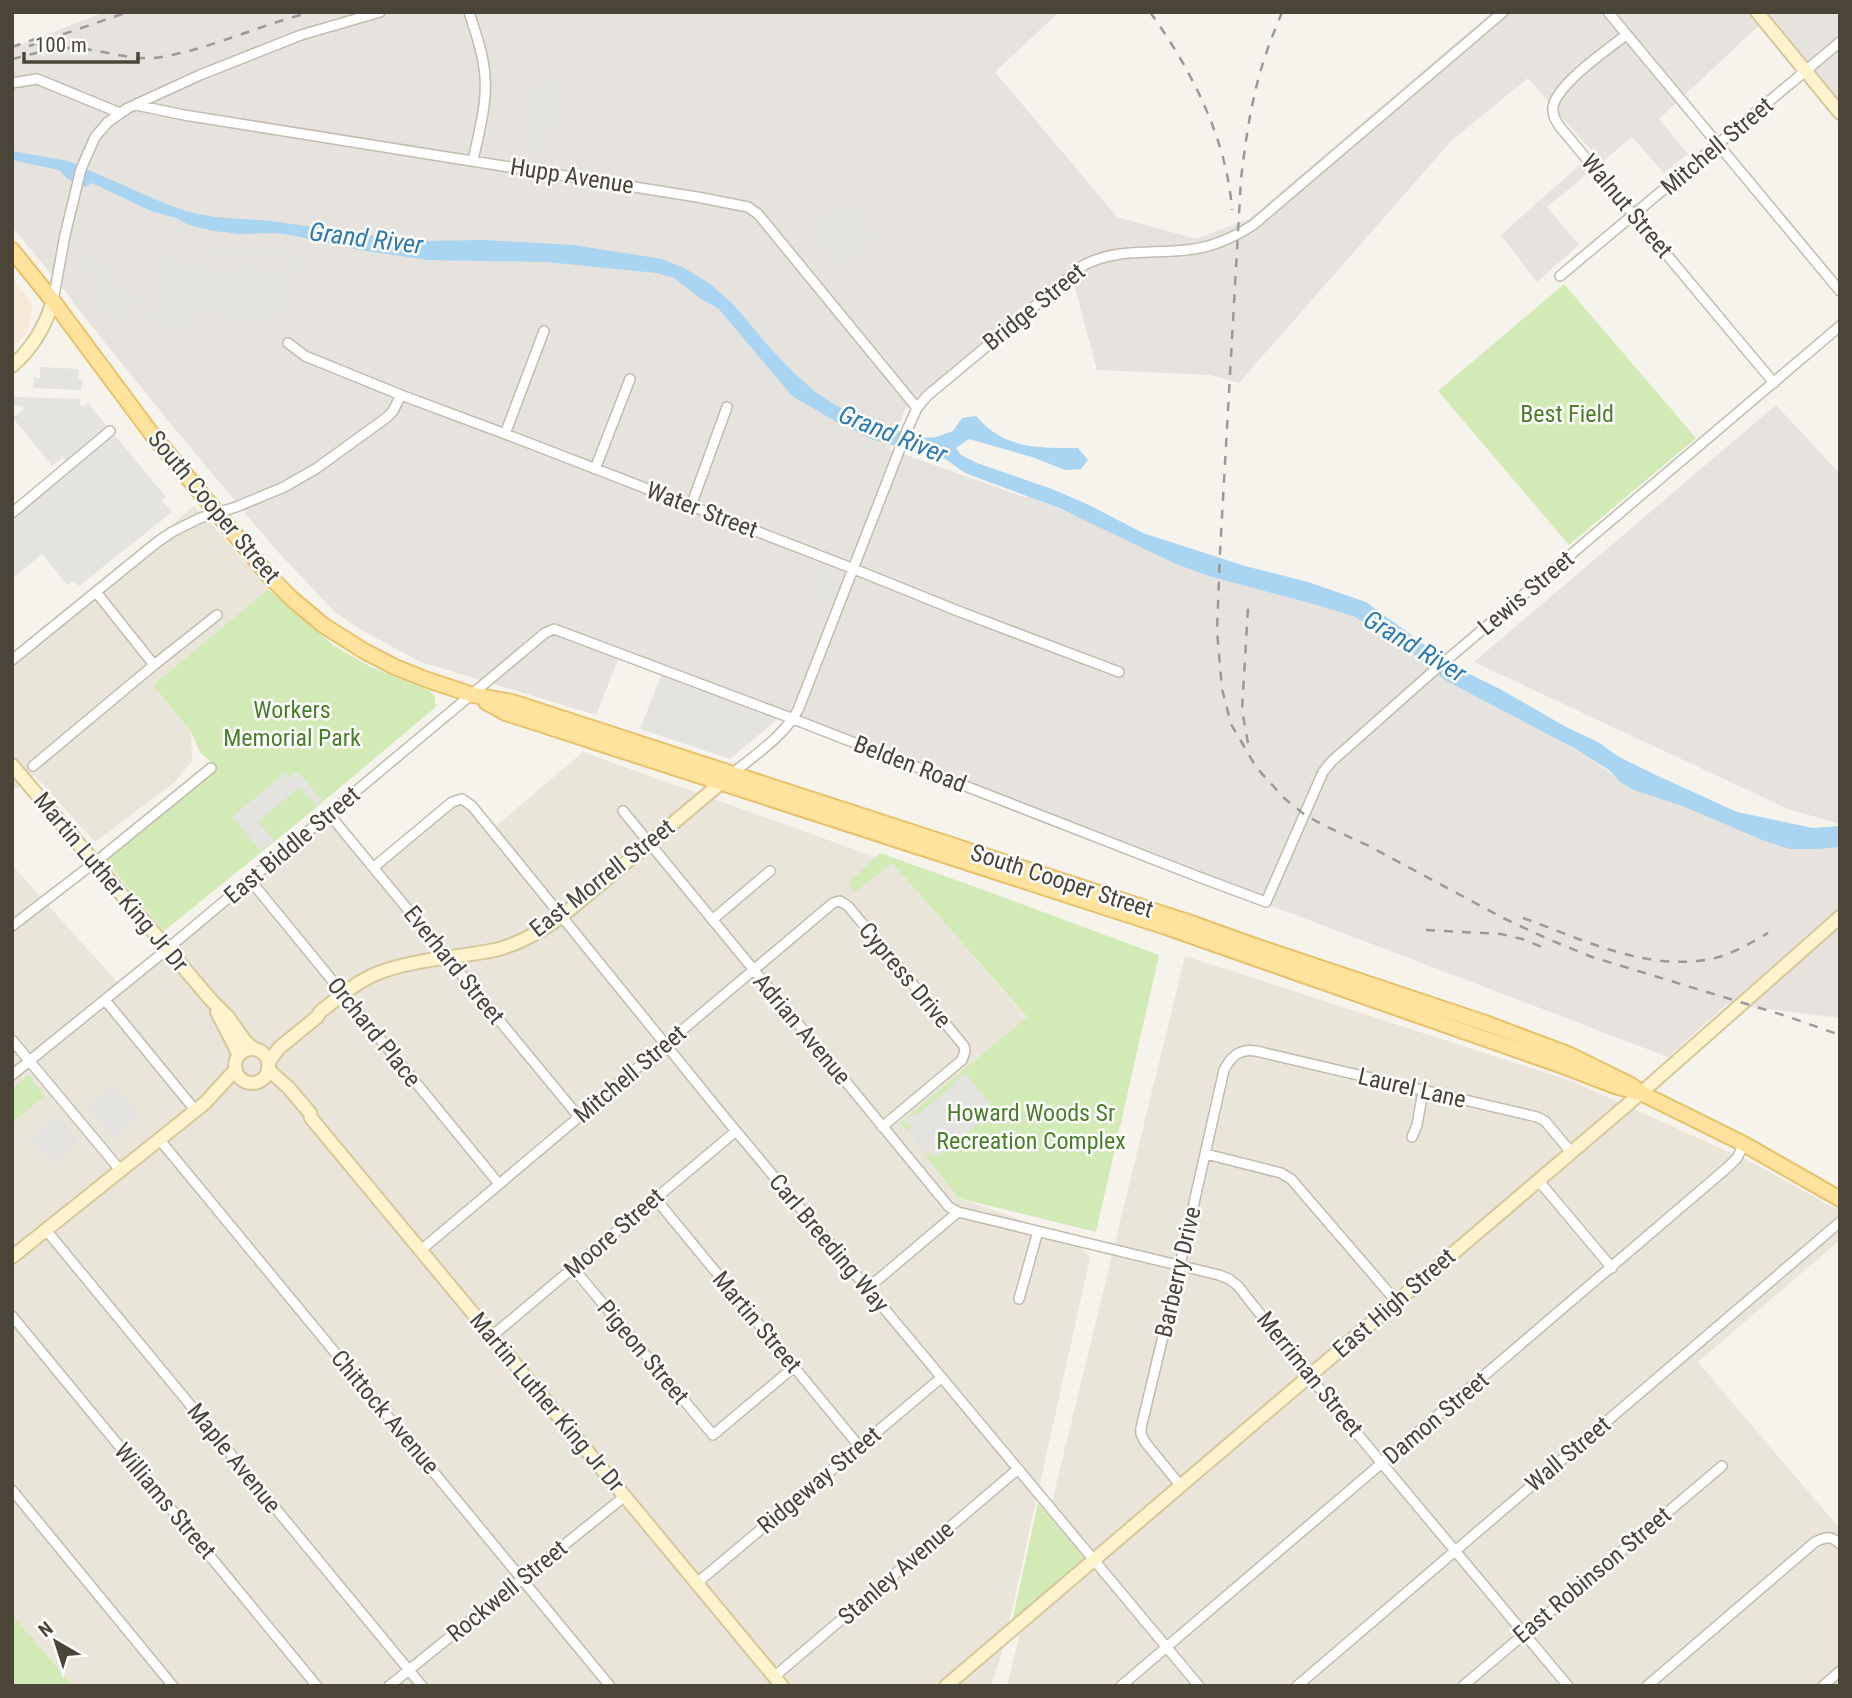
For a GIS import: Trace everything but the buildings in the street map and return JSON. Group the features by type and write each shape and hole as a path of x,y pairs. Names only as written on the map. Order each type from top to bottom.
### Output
{"main road":[{"name":"South Cooper Street","path":"12,250 133,410 269,576 323,625 364,651 395,667 472,695 512,702 1191,923 1488,1024 1570,1055 1631,1084 1641,1093"},
{"name":"South Cooper Street","path":"472,695 506,713 1166,927 1641,1093 1744,1144 1840,1199"},
{"path":"721,783 733,774"}],"street":[{"path":"12,366 27,352 45,324 53,301 76,187 83,162 98,133 120,113 200,75 301,35 380,12"},
{"path":"469,12 483,61 486,86 472,160"},
{"name":"Bridge Street","path":"733,774 777,737 793,719 908,428 926,396 1084,265 1096,258 1208,246 1238,235 1503,12"},
{"path":"1608,12 1840,291"},
{"path":"1757,12 1840,113"},
{"name":"Walnut Street","path":"1626,34 1568,83 1558,95 1553,115 1560,127 1774,383"},
{"name":"Mitchell Street","path":"1560,276 1840,42"},
{"path":"12,83 37,79 120,113"},
{"name":"Hupp Avenue","path":"136,105 184,115 697,197 753,209 917,408"},
{"name":"Lewis Street","path":"1266,902 1324,772 1343,751 1840,326"},
{"path":"505,434 544,331"},
{"name":"Water Street","path":"288,343 305,356 401,396 1119,672"},
{"path":"595,469 630,379"},
{"path":"12,660 163,537 188,523 274,492 317,468 387,418 401,396"},
{"path":"691,506 727,407"},
{"path":"12,513 110,431"},
{"path":"96,592 154,665"},
{"path":"33,766 217,615"},
{"name":"East Biddle Street","path":"12,1075 545,633 554,629"},
{"name":"Belden Road","path":"554,629 1266,902"},
{"path":"12,926 211,768"},
{"name":"Martin Luther King Jr Dr","path":"15,774 228,1017 245,1041 257,1051"},
{"name":"East Morrell Street","path":"257,1051 320,1012 362,981 380,972 495,950 534,934 562,916 721,783"},
{"name":"Carl Breeding Way","path":"374,867 452,802 462,799 472,806 736,1131 1199,1686"},
{"name":"Adrian Avenue","path":"623,811 882,1127 949,1206 958,1212"},
{"name":"Everhard Street","path":"329,814 579,1117"},
{"path":"712,920 769,871"},
{"name":"Orchard Place","path":"250,880 499,1184"},
{"name":"Mitchell Street","path":"421,1250 833,903 840,901"},
{"name":"Cypress Drive","path":"840,901 848,906 964,1046 964,1057 882,1127"},
{"name":"East High Street","path":"946,1686 1641,1093 1840,917"},
{"path":"105,1000 200,1107"},
{"name":"Martin Luther King Jr Dr","path":"211,1000 236,1046 238,1055"},
{"name":"East Morrell Street","path":"268,1066 279,1048 320,1012"},
{"path":"12,1040 121,1171"},
{"path":"200,1107 233,1085 251,1081 265,1077 268,1066 257,1051 244,1050 235,1062 236,1069 239,1076 251,1081"},
{"name":"Laurel Lane","path":"1240,1051 1256,1051 1537,1117 1545,1121 1571,1152"},
{"name":"Barberry Drive","path":"1181,1485 1144,1442 1141,1428 1224,1070 1229,1060 1240,1051"},
{"name":"Martin Luther King Jr Dr","path":"268,1066 310,1113 311,1118 779,1681"},
{"path":"12,1257 200,1107 236,1069"},
{"name":"Martin Luther King Jr Dr","path":"251,1081 268,1084 278,1090 311,1118"},
{"path":"1412,1137 1423,1091"},
{"name":"Moore Street","path":"492,1336 736,1131"},
{"name":"Chittock Avenue","path":"159,1139 610,1686"},
{"name":"Damon Street","path":"1121,1686 1612,1268 1728,1167 1737,1158 1744,1144"},
{"path":"1206,1154 1281,1173 1290,1179 1396,1301"},
{"path":"1538,1180 1612,1268"},
{"name":"Martin Street","path":"655,1198 859,1446"},
{"path":"868,1288 958,1212"},
{"name":"Merriman Street","path":"958,1212 1229,1279 1238,1286 1569,1686"},
{"name":"Wall Street","path":"1297,1686 1840,1222"},
{"name":"Maple Avenue","path":"46,1230 422,1686"},
{"path":"1019,1299 1038,1231"},
{"name":"Pigeon Street","path":"573,1268 713,1435 794,1367"},
{"name":"Williams Street","path":"12,1317 317,1686"},
{"name":"Ridgeway Street","path":"697,1583 941,1378"},
{"name":"East Robinson Street","path":"1462,1686 1722,1465"},
{"name":"Stanley Avenue","path":"779,1681 1018,1469"},
{"path":"12,1490 173,1686"},
{"name":"Rockwell Street","path":"389,1686 625,1496"},
{"path":"1647,1686 1815,1542 1828,1537 1840,1544"},
{"path":"1823,1686 1840,1671"}],"shaded area":[{"path":"105,12 1059,12 995,72 1117,217 1196,239 1249,219 1492,12 1840,12 1840,104 1768,17 1659,119 1688,154 1664,173 1632,137 1547,207 1579,245 1537,282 1501,235 1593,153 1528,78 1451,141 1239,383 1210,375 1097,370 1074,284 905,409 889,449 1362,617 1590,758 1613,775 1798,849 1840,847 1840,1018 1727,1004 1668,1057 619,657 596,715 421,662 363,631 336,613 277,551 12,227 12,48"},
{"path":"533,79 562,80 550,154 524,151"},
{"path":"846,197 880,237 839,272 804,232"},
{"path":"168,240 173,241 176,248 173,256 215,270 218,261 237,269 239,263 261,271 265,263 285,272 288,265 287,259 278,256 207,253 210,242 243,247 297,248 294,255 304,258 277,326 267,322 264,329 242,322 240,327 201,312 193,336 172,325 170,328 146,319 155,299 147,295"},
{"path":"82,254 114,267 108,281 77,268"},
{"path":"87,273 142,296 130,325 89,308 97,289 83,283"},
{"path":"12,278 28,298 32,311 27,333 12,350"},
{"path":"40,367 79,369 81,390 33,388 34,378 40,378"},
{"path":"12,397 80,399 80,405 83,407 88,403 166,497 162,501 172,512 79,586 73,581 67,585 42,554 12,579 12,513 70,465 63,457 52,466 13,418 24,409 22,406 12,405"},
{"path":"1776,405 1840,474 1840,824 1788,809 1474,662"},
{"path":"194,506 268,589 153,685 191,732 192,761 174,783 95,842 34,775 12,792 12,659"},
{"path":"816,567 836,575 822,613 802,605"},
{"path":"662,673 779,718 730,759 640,729"},
{"path":"583,752 892,863 1027,1018 900,1124 958,1198 1073,1238 1090,1258 1004,1646 991,1686 12,1686 12,865 119,984 330,817 369,867 455,795 489,832"},
{"path":"297,771 322,800 316,805 299,787 258,822 274,840 261,851 232,817 285,773 289,778"},
{"path":"1185,956 1574,1082 1753,1163 1840,1211 1840,1240 1698,1362 1840,1529 1840,1686 1007,1686"},
{"path":"965,1073 990,1103 986,1107 990,1113 936,1158 931,1152 926,1155 906,1131 911,1127 905,1120 914,1113 917,1115"},
{"path":"113,1085 140,1117 114,1139 87,1107"},
{"path":"59,1116 79,1141 51,1164 30,1139"}],"green space":[{"name":"Best Field","path":"1564,284 1696,438 1569,545 1438,391"},
{"name":"Workers Memorial Park","path":"268,589 333,645 371,667 430,691 437,706 164,931 104,859 215,766 200,752 191,732 153,685"},
{"name":"Howard Woods Sr Recreation Complex","path":"880,853 1159,955 1096,1232 958,1198 900,1123 1027,1017 892,863 855,892 848,883"},
{"path":"28,1075 45,1096 12,1123 12,1089"},
{"path":"1038,1503 1084,1559 1012,1620 1014,1613"},
{"path":"12,1615 73,1686 12,1686"}],"water":[{"name":"Grand River","path":"12,151 68,161 166,204 214,217 271,221 425,241 484,240 574,245 662,259 709,283 733,304 793,372 835,405 882,426 922,438 936,437 953,431 962,418 976,416 987,427 1010,441 1035,447 1078,448 1088,460 1081,469 1065,470 1032,457 969,439 956,448 961,455 977,463 1052,489 1143,533 1366,602 1455,667 1598,742 1619,757 1737,812 1813,828 1840,826 1840,847 1790,849 1680,805 1634,790 1574,748 1445,680 1391,637 1353,616 1209,576 1176,564 1059,508 965,473 947,460 929,452 912,451 874,440 840,424 792,396 719,309 674,278 656,273 547,262 428,260 360,250 291,235 214,231 151,211 92,183 85,187 69,180 59,170 12,160"}],"railway":[{"path":"29,46 128,12"},
{"path":"12,59 68,48 140,58 162,57 200,48 312,12"},
{"path":"1150,12 1193,81 1215,131 1229,183 1232,210"},
{"path":"1282,12 1257,84 1241,179 1217,631 1222,689 1231,724 1256,767 1284,798 1305,815 1503,918 1592,957 1840,1035"},
{"path":"12,47 38,38"},
{"path":"1248,608 1242,710 1248,743"},
{"path":"1523,918 1617,952 1665,961 1715,958 1736,951 1768,933"},
{"path":"1426,930 1501,934 1547,949"}]}
